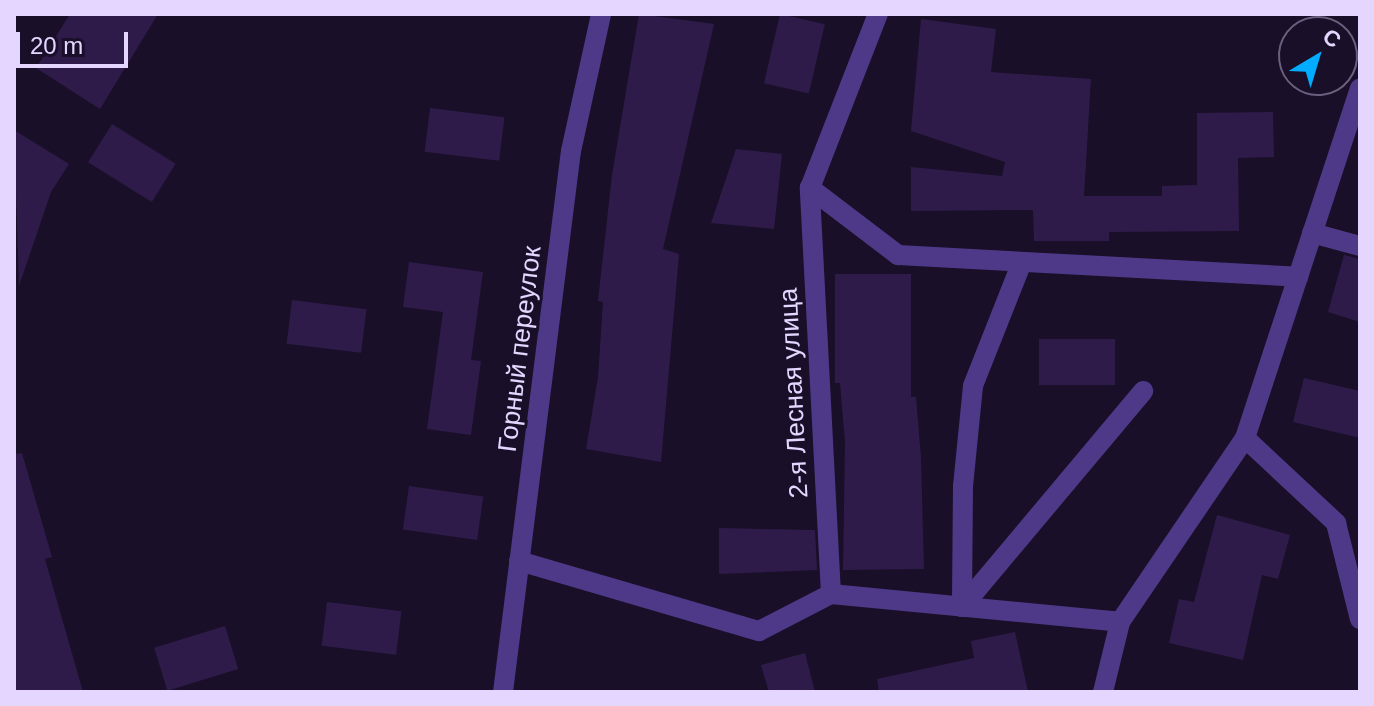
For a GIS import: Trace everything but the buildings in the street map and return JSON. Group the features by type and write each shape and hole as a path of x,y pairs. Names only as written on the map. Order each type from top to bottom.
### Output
{"street":[{"name":"Горный переулок","path":"503,692 571,151 601,14"},
{"name":"2-я Лесная улица","path":"831,594 810,188 878,14"},
{"path":"1103,692 1120,622 1245,438 1360,88"},
{"path":"810,188 898,255 1298,277"},
{"path":"1312,233 1360,246"},
{"path":"962,607 963,486 973,386 1022,262"},
{"path":"962,607 1143,391"},
{"path":"1245,438 1336,523 1360,619"},
{"path":"519,561 759,631 831,594 1120,622"}]}
